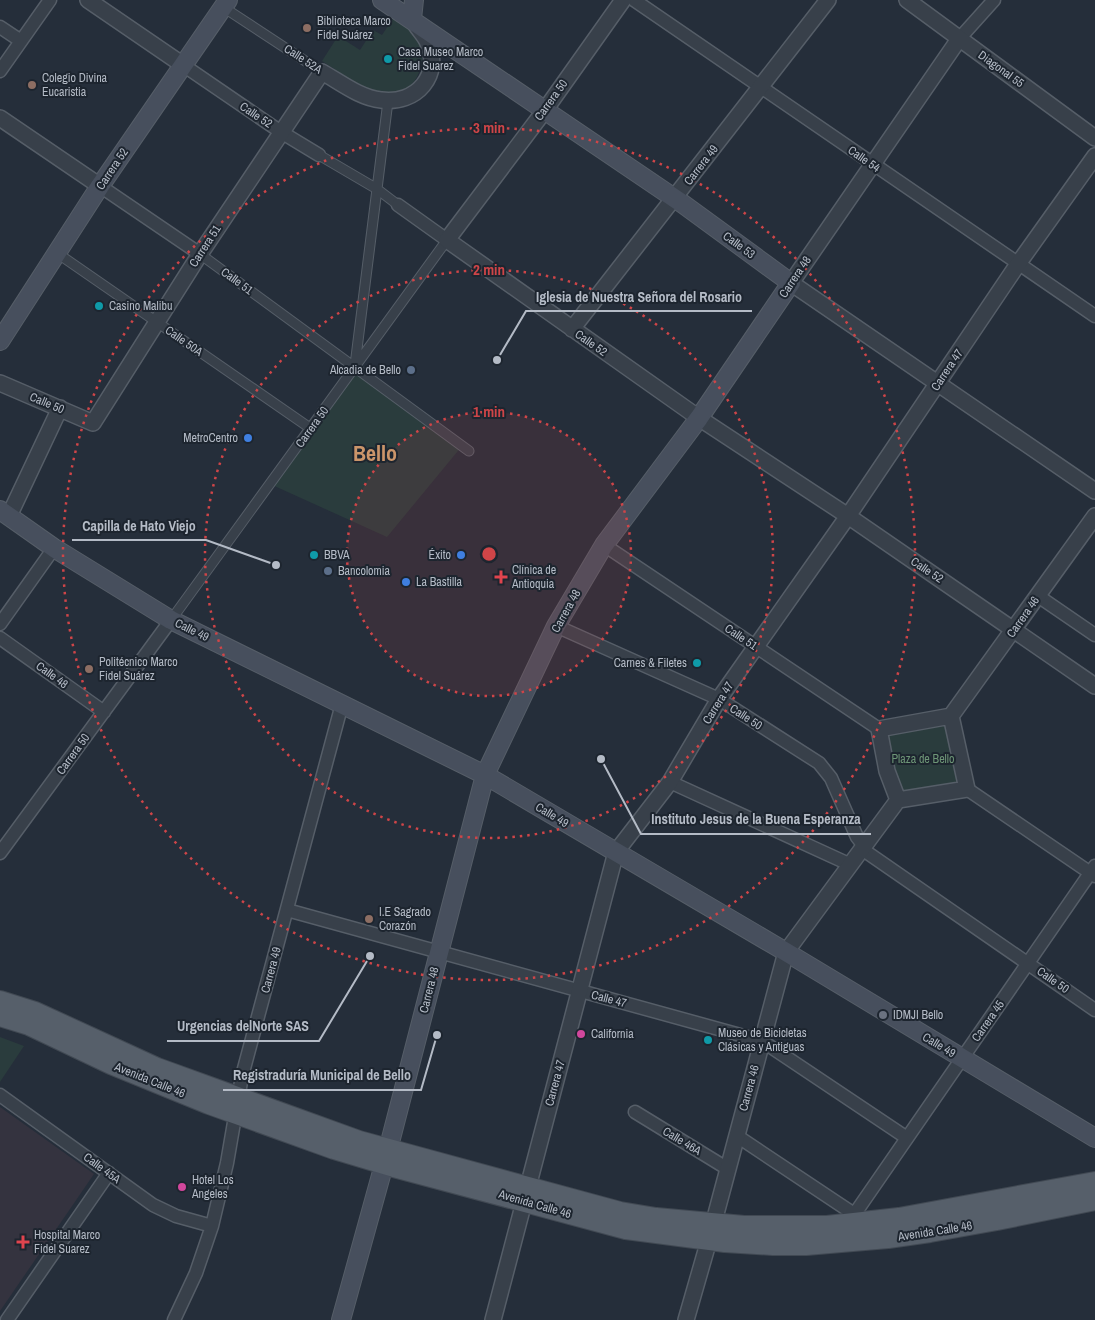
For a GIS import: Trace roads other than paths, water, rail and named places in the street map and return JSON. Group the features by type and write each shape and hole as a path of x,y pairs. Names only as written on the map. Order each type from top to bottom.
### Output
{"main road":[{"name":"Calle 53","path":"382,0 675,199 791,283"},
{"path":"412,20 414,0"},
{"name":"Carrera 52","path":"1,338 100,186 225,4"},
{"name":"Carrera 48","path":"340,1320 386,1157 485,775 556,626 604,545 699,418 791,283"},
{"name":"Calle 49","path":"4,513 54,548 172,620 485,775 786,952 1095,1138"},
{"name":"Avenida Calle 46","path":"0,1001 35,1012 237,1106"},
{"name":"Avenida Calle 46","path":"0,1016 29,1025 111,1064 386,1157 526,1194 640,1216 773,1245 806,1245 888,1238 989,1222 1095,1200"},
{"name":"Avenida Calle 46","path":"712,1231 749,1226 826,1226 958,1209 1095,1182"}],"street":[{"path":"0,71 50,0"},
{"name":"Calle 52","path":"88,0 281,132 377,189 699,418 848,516 1095,686"},
{"name":"Carrera 50","path":"0,853 172,620 447,240 545,110 623,0"},
{"name":"Calle 54","path":"634,0 1095,316"},
{"name":"Carrera 49","path":"572,329 828,0"},
{"name":"Diagonal 55","path":"907,0 1095,138"},
{"name":"Carrera 48","path":"791,283 959,38 994,0"},
{"name":"Calle 52A","path":"225,4 322,72 359,94 388,101"},
{"path":"354,367 388,101 405,98 416,92 425,84 430,72 430,54 427,41 412,20"},
{"path":"0,27 21,41"},
{"name":"Carrera 51","path":"93,423 200,254 322,72"},
{"name":"Calle 51","path":"0,118 200,254 469,451"},
{"name":"Carrera 47","path":"493,1320 616,852 670,782 719,699 848,516 1018,264 1095,156"},
{"name":"Calle 50A","path":"57,253 310,428"},
{"name":"Calle 53","path":"791,283 1095,491"},
{"name":"Calle 50","path":"0,384 93,423"},
{"path":"4,513 60,408"},
{"name":"Carrera 46","path":"951,716 1095,516"},
{"name":"Calle 51","path":"604,545 879,728"},
{"path":"0,624 54,548"},
{"path":"1038,596 1095,635"},
{"name":"Calle 50","path":"556,626 719,699 818,763 831,778 863,848 1095,1010"},
{"name":"Calle 48","path":"0,638 104,712"},
{"name":"Carrera 49","path":"174,1320 196,1274 212,1226 227,1163 244,1068 342,704"},
{"path":"967,789 951,716 879,728 887,771 898,800 967,789 1094,872"},
{"path":"670,782 851,865"},
{"name":"Carrera 46","path":"686,1320 712,1231 786,952 898,800"},
{"name":"Carrera 45","path":"856,1221 907,1138 1028,963 1094,872"},
{"name":"Calle 47","path":"287,910 762,1041 907,1138"},
{"name":"Calle 45A","path":"0,1095 153,1205 165,1212 212,1226"},
{"name":"Calle 46A","path":"635,1112 728,1169"},
{"path":"737,1136 856,1221"},
{"path":"6,1320 109,1174"}],"place":[{"name":"Biblioteca Marco Fidel Suárez","path":"307,28"},
{"name":"Casa Museo Marco Fidel Suarez","path":"388,59"},
{"name":"Colegio Divina Eucaristia","path":"32,85"},
{"name":"Casino Malibu","path":"99,306"},
{"name":"Iglesia de Nuestra Señora del Rosario","path":"497,360"},
{"name":"Alcadia de Bello","path":"411,370"},
{"name":"MetroCentro","path":"248,438"},
{"name":"BBVA","path":"314,555"},
{"name":"Éxito","path":"461,555"},
{"name":"Capilla de Hato Viejo","path":"276,565"},
{"name":"Bancolomia","path":"328,571"},
{"name":"Clínica de Antioquia","path":"501,577"},
{"name":"La Bastilla","path":"406,582"},
{"name":"Carnes & Filetes","path":"697,663"},
{"name":"Politécnico Marco Fidel Suárez","path":"89,669"},
{"name":"Instituto Jesus de la Buena Esperanza","path":"601,759"},
{"name":"I.E Sagrado Corazón","path":"369,919"},
{"name":"Urgencias delNorte SAS","path":"370,956"},
{"name":"IDMJI Bello","path":"883,1015"},
{"name":"California","path":"581,1034"},
{"name":"Registraduría Municipal de Bello","path":"437,1035"},
{"name":"Museo de Bicicletas Clásicas y Antiguas","path":"708,1040"},
{"name":"Hotel Los Angeles","path":"182,1187"},
{"name":"Hospital Marco Fidel Suarez","path":"23,1242"}],"district":[{"name":"Bello","path":"375,453"}],"park label":[{"name":"Plaza de Bello","path":"923,759"}]}
